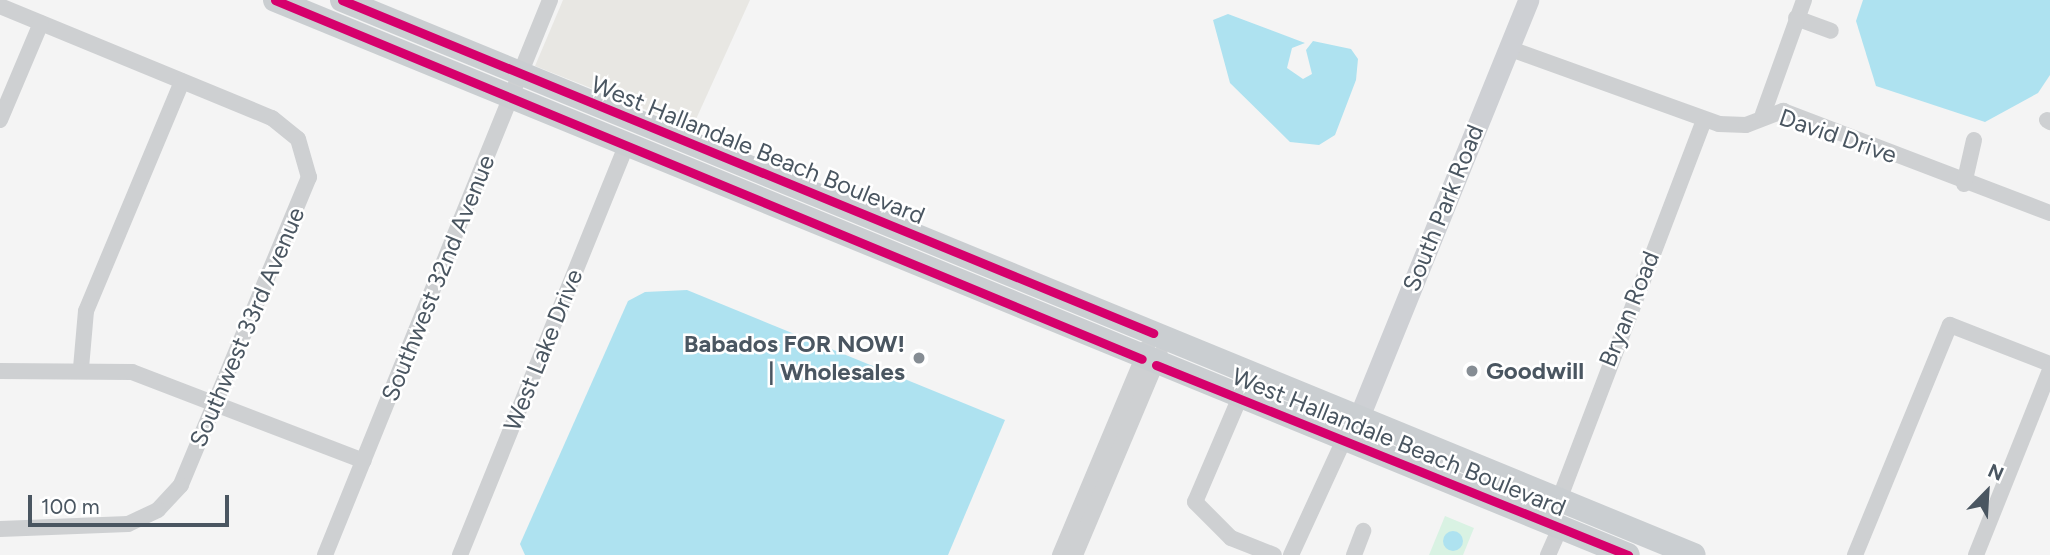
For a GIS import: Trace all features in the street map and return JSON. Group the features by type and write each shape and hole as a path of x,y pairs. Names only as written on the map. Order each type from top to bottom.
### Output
{"main road":[{"name":"West Hallandale Beach Boulevard","path":"275,0 1149,362 1240,397 1340,444 1628,555"},
{"name":"West Hallandale Beach Boulevard","path":"342,0 1694,555"},
{"path":"751,195 783,197 878,237 902,230"},
{"path":"898,256 928,253 1024,293 1053,293"},
{"path":"1560,527 1578,520 1625,526"}],"street":[{"name":"Southwest 32nd Avenue","path":"325,555 550,0"},
{"name":"South Park Road","path":"1359,417 1528,0"},
{"path":"1763,114 1804,0"},
{"path":"0,6 182,81 86,311 81,368"},
{"path":"1796,18 1831,31"},
{"path":"0,120 41,23"},
{"name":"David Drive","path":"1508,48 1704,121 1734,127 1763,114 1783,111 2049,215"},
{"name":"Southwest 33rd Avenue","path":"0,529 128,524 158,510 180,485 218,402 309,177 298,139 285,127 182,81"},
{"name":"Bryan Road","path":"1559,500 1704,121"},
{"path":"1965,184 1974,140"},
{"name":"West Lake Drive","path":"460,555 627,144"},
{"path":"1855,555 1950,325 2050,364"},
{"path":"1060,555 1110,454 1160,336"},
{"path":"0,371 81,368 132,372 218,402 364,461"},
{"path":"1976,555 2050,370"},
{"path":"1240,397 1195,502 1230,538 1274,555"},
{"path":"1292,555 1340,444 1359,417"},
{"path":"1303,555 1342,458 1340,444"},
{"path":"1076,555 1110,454"},
{"path":"1552,554 1560,527"},
{"path":"1354,555 1363,531"}],"shaded area":[{"path":"563,0 750,0 692,128 535,66"}],"green space":[{"path":"1445,516 1474,528 1463,555 1429,555"}],"water":[{"path":"1863,0 2050,0 2050,75 2038,93 1985,122 1876,86 1856,21"},
{"path":"1228,14 1305,43 1292,48 1287,68 1303,79 1312,74 1306,50 1313,41 1351,49 1358,59 1356,80 1335,135 1319,145 1290,142 1230,83 1213,20"},
{"path":"687,290 1005,420 948,555 525,555 520,544 628,301 645,292"},
{"path":"1453,531 1460,534 1463,541 1460,548 1453,551 1446,548 1443,541 1446,534"}],"cycle path":[{"path":"275,0 1142,359"},
{"path":"342,0 1153,333"},
{"path":"1156,365 1628,555"}],"place":[{"name":"Babados FOR NOW! | Wholesales","path":"919,358"},
{"name":"Goodwill","path":"1472,371"}]}
